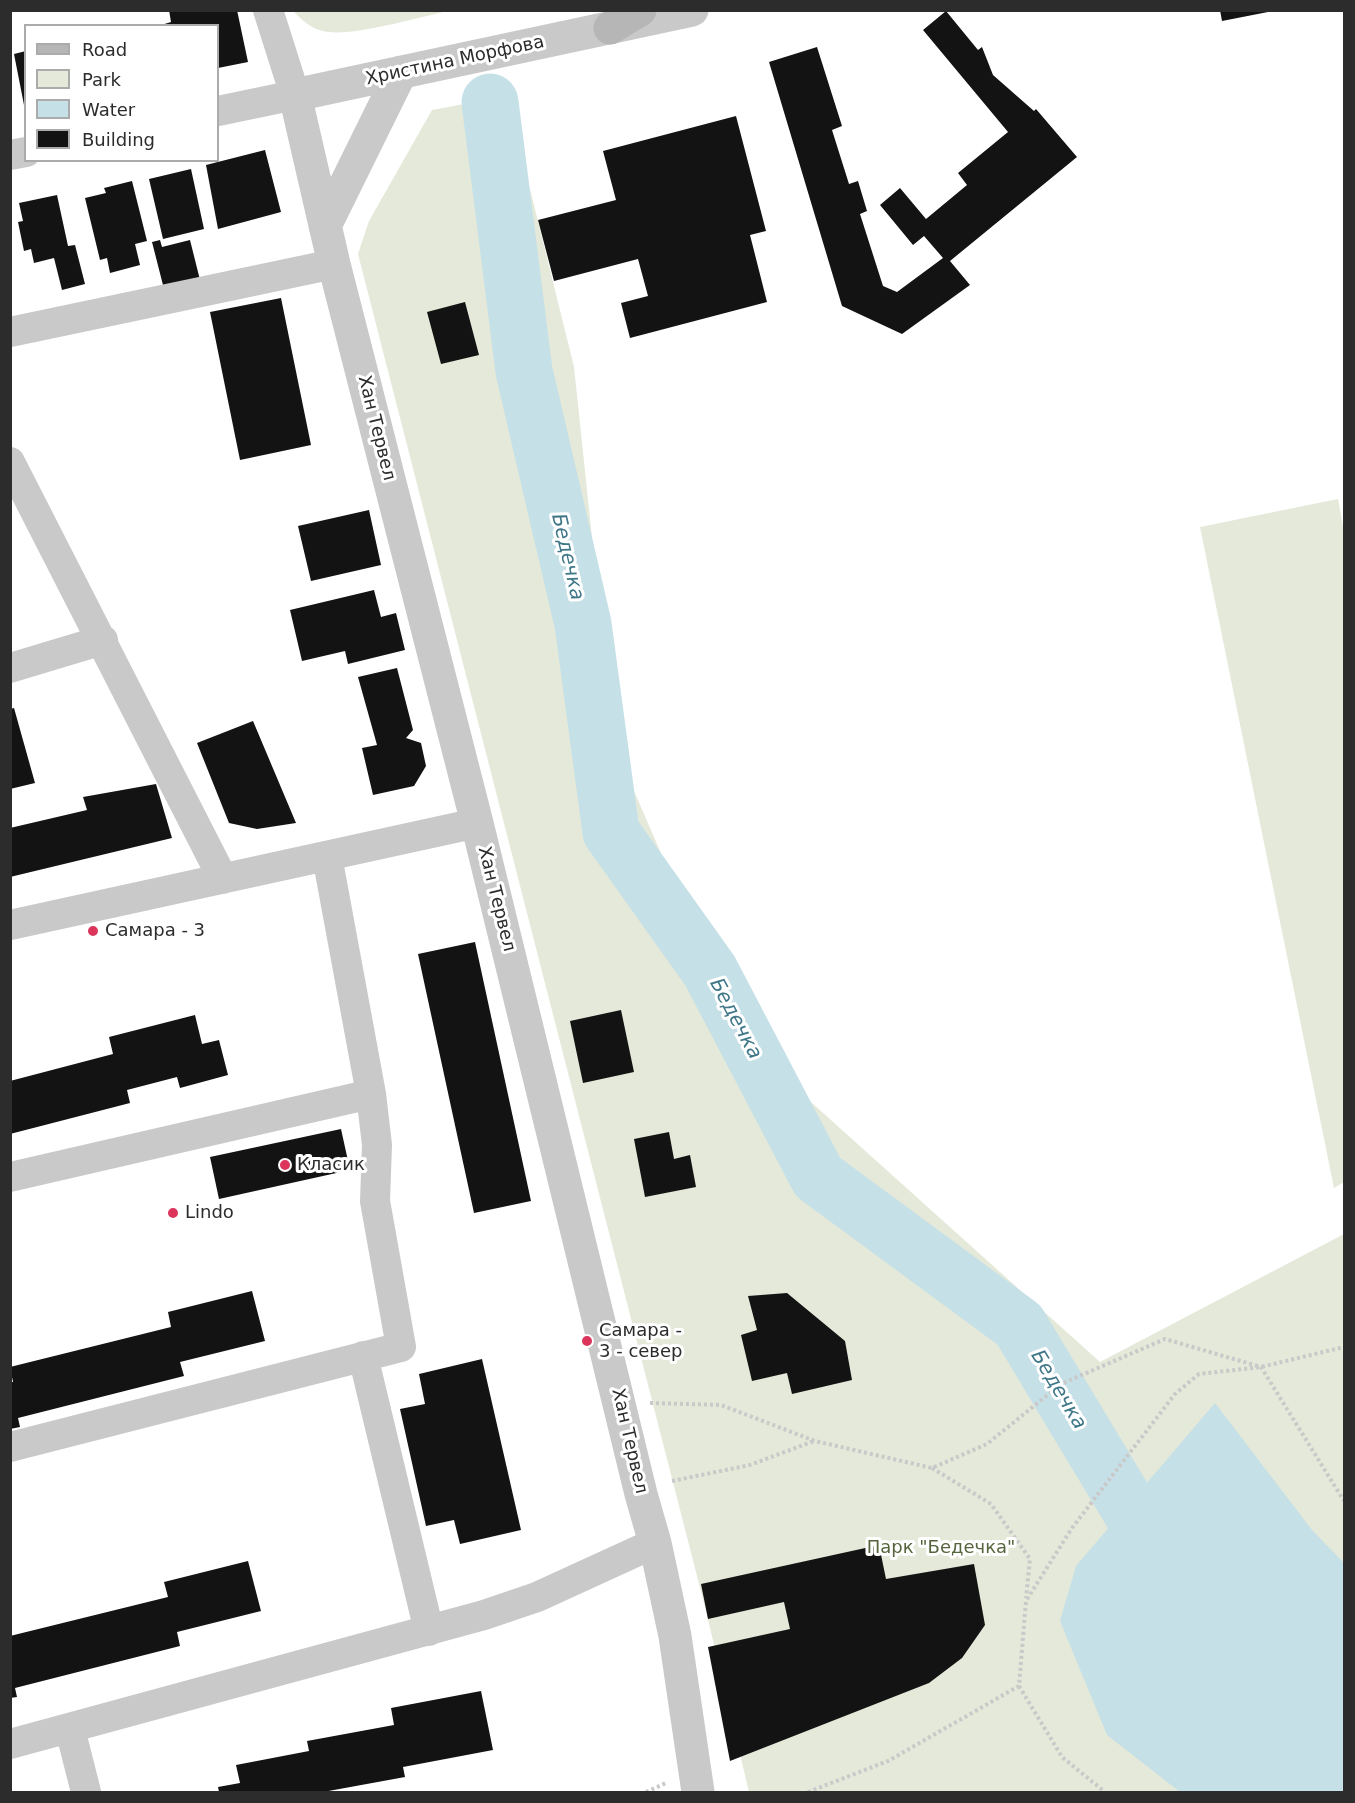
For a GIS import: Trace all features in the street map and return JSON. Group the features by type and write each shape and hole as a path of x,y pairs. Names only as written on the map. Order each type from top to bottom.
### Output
{"main road":[{"path":"610,28 640,10"}],"street":[{"name":"Хан Тервел","path":"268,10 295,95 334,264 477,823 641,1494 655,1543 675,1636 698,1792"},
{"name":"Христина Морфова","path":"219,111 692,10"},
{"path":"326,226 412,70"},
{"path":"10,332 334,264"},
{"path":"10,462 103,640 223,879"},
{"path":"10,668 103,640"},
{"path":"10,925 477,823"},
{"path":"10,1447 401,1347 375,1201 377,1145 371,1094 327,856"},
{"path":"10,1177 371,1094"},
{"path":"363,1356 429,1631"},
{"path":"10,1744 484,1616 537,1597 655,1543"},
{"path":"70,1729 86,1792"}],"path":[{"path":"932,1468 987,1443 1061,1383 1165,1339 1261,1367 1344,1501"},
{"path":"1026,1601 1072,1528 1175,1394 1198,1374 1261,1367 1344,1347"},
{"path":"620,1402 721,1405 815,1440 932,1468 991,1504 1030,1559 1019,1686 1062,1757 1105,1792"},
{"path":"641,1494 670,1482 750,1465 815,1440"},
{"path":"808,1792 888,1761 1019,1686"}],"green space":[{"path":"293,11 448,11 366,29 335,32 314,28"},
{"name":"Парк \"Бедечка\"","path":"507,96 574,367 599,604 627,775 670,874 735,980 792,1085 1100,1362 1344,1234 1344,1792 749,1792 706,1611 358,254 369,221 432,110"},
{"path":"1338,499 1344,532 1344,1182 1334,1188 1200,527"}],"water":[{"path":"1215,1403 1312,1530 1344,1563 1344,1792 1180,1792 1107,1735 1060,1621 1076,1566"}],"building":[{"path":"169,10 237,10 248,62 219,68 219,24 164,24 171,22"},
{"path":"1220,10 1268,10 1268,12 1222,21"},
{"path":"946,11 978,50 982,47 993,75 1034,111 1036,109 1077,157 950,261 970,285 902,334 842,306 769,62 817,47 842,126 832,130 849,184 858,181 867,211 860,214 883,286 897,292 943,258 924,236 913,245 880,205 900,188 926,219 967,185 958,173 1008,132 923,30"},
{"path":"24,52 24,105 14,54"},
{"path":"736,116 766,231 750,235 767,302 630,338 621,303 648,296 638,259 554,281 538,220 616,200 603,151"},
{"path":"265,150 281,212 218,229 206,165"},
{"path":"191,169 204,229 163,239 149,179"},
{"path":"132,181 147,241 135,244 140,265 110,273 107,258 100,260 85,198 106,193 104,188"},
{"path":"57,195 68,246 75,245 85,284 62,290 54,258 34,263 31,249 24,251 18,222 23,221 19,203"},
{"path":"160,240 162,247 190,240 200,280 164,289 152,242"},
{"path":"281,298 311,445 240,460 210,312"},
{"path":"465,302 479,355 441,364 427,312"},
{"path":"369,510 381,565 311,581 298,526"},
{"path":"374,590 381,617 396,613 405,650 348,664 345,651 302,661 290,610"},
{"path":"397,668 413,730 406,738 421,743 426,766 414,786 373,795 362,748 377,745 358,677"},
{"path":"14,708 35,783 10,789 10,709"},
{"path":"253,721 296,823 257,829 229,823 197,743"},
{"path":"156,784 172,838 10,877 10,828 87,810 83,797"},
{"path":"475,942 531,1201 474,1213 418,954"},
{"path":"621,1010 634,1072 583,1083 570,1021"},
{"path":"195,1015 202,1044 219,1040 228,1075 180,1088 177,1077 127,1090 130,1103 10,1134 10,1081 113,1054 109,1037"},
{"path":"341,1129 350,1170 219,1199 210,1157"},
{"path":"669,1132 674,1159 690,1155 696,1187 645,1197 634,1139"},
{"path":"252,1291 265,1341 180,1362 184,1376 18,1418 20,1427 10,1429 10,1382 13,1382 10,1367 171,1327 168,1312"},
{"path":"787,1293 845,1341 852,1380 792,1394 787,1373 752,1381 741,1335 757,1330 748,1296"},
{"path":"482,1359 521,1530 460,1544 454,1520 426,1526 400,1409 425,1404 419,1374"},
{"path":"879,1545 886,1579 974,1564 985,1625 962,1658 929,1683 730,1761 708,1647 790,1629 784,1602 708,1619 701,1584"},
{"path":"248,1561 261,1611 177,1632 180,1646 15,1688 17,1697 10,1698 10,1636 168,1597 164,1582"},
{"path":"481,1691 493,1750 403,1767 405,1777 323,1792 219,1792 218,1787 240,1783 236,1765 309,1751 307,1741 394,1725 391,1708"}],"waterway":[{"name":"Бедечка","path":"490,102 524,371 583,624 611,832 710,971 818,1177 1019,1325 1167,1571"}],"place":[{"name":"Самара - 3","path":"93,931"},
{"name":"Класик","path":"285,1165"},
{"name":"Lindo","path":"173,1213"},
{"name":"Самара - 3 - север","path":"587,1341"}]}
